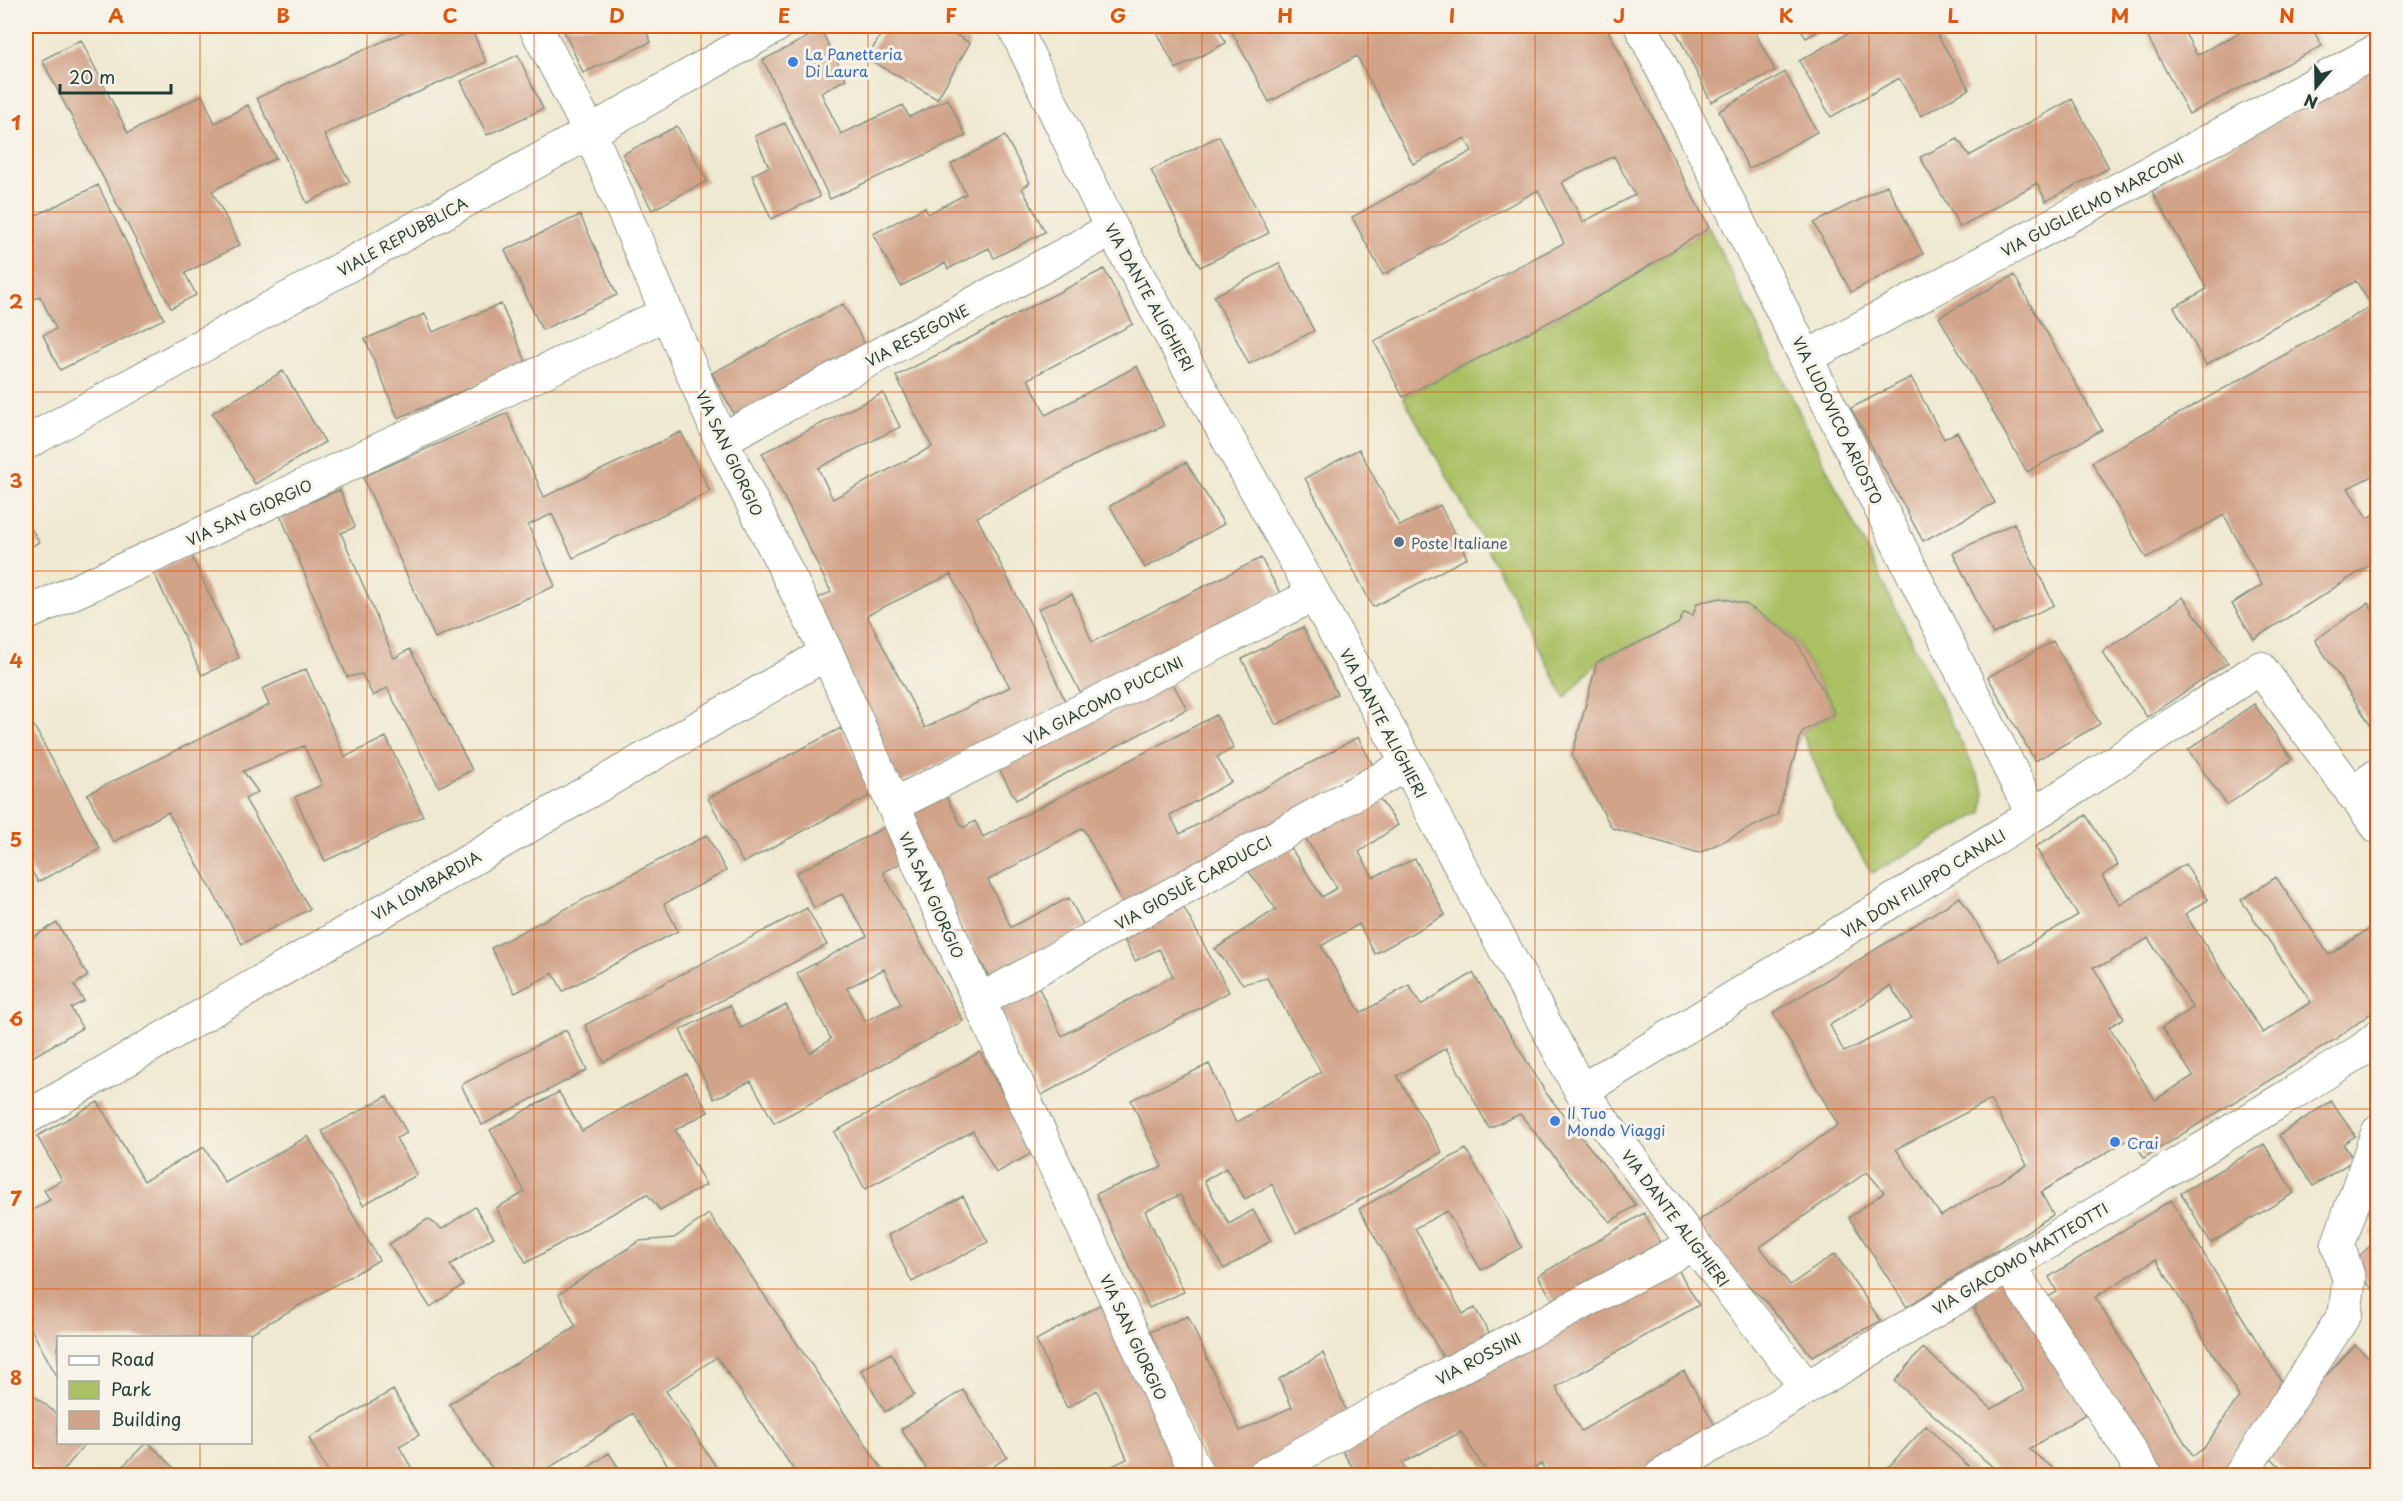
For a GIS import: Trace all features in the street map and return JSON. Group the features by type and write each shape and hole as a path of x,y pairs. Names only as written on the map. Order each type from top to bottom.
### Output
{"street":[{"name":"VIA SAN GIORGIO","path":"535,26 590,132 721,440 827,653 978,1001 1198,1476"},
{"name":"VIALE REPUBBLICA","path":"26,443 590,132 776,26"},
{"name":"VIA DANTE ALIGHIERI","path":"1014,26 1112,229 1408,764 1445,838 1581,1090 1694,1244 1808,1388"},
{"name":"VIA LUDOVICO ARIOSTO","path":"1641,26 2033,815"},
{"name":"VIA GUGLIELMO MARCONI","path":"1807,357 2378,50"},
{"name":"VIA RESEGONE","path":"721,440 1112,229"},
{"name":"VIA SAN GIORGIO","path":"26,615 234,519 667,313"},
{"name":"VIA GIACOMO PUCCINI","path":"893,805 1313,594"},
{"name":"VIA LOMBARDIA","path":"26,1118 827,653"},
{"name":"VIA DON FILIPPO CANALI","path":"1581,1090 2033,815 2260,668 2365,784"},
{"name":"VIA GIOSUÈ CARDUCCI","path":"978,1001 1408,764"},
{"path":"2365,784 2378,827"},
{"name":"VIA GIACOMO MATTEOTTI","path":"1660,1476 2008,1265 2205,1148 2372,1053"},
{"path":"2240,1476 2345,1314 2349,1279 2338,1245 2378,1132"},
{"name":"VIA ROSSINI","path":"1263,1476 1398,1400 1694,1244"},
{"path":"2008,1265 2145,1476"}],"green space":[{"path":"1709,228 1985,791 1982,813 1872,873 1836,815 1802,732 1835,713 1797,642 1780,627 1746,604 1721,598 1697,603 1693,615 1684,613 1678,624 1597,662 1565,698 1495,563 1403,397 1607,292"}],"building":[{"path":"417,26 448,26 452,34 470,26 486,62 324,134 350,182 307,203 257,98"},
{"path":"562,26 644,26 651,42 583,73"},
{"path":"886,26 941,26 970,43 937,99 867,58"},
{"path":"1154,26 1217,26 1226,43 1176,69"},
{"path":"1229,26 1606,26 1709,228 1607,292 1403,397 1374,341 1564,243 1538,190 1383,275 1352,217 1472,151 1465,138 1413,164 1357,56 1269,102","holes":["1614,156 1635,195 1583,222 1562,182"]},
{"path":"1686,26 1752,26 1775,71 1711,102 1676,31"},
{"path":"1799,26 1828,26 1806,38"},
{"path":"1861,26 1932,26 1969,89 1921,116 1899,78 1831,117 1799,61"},
{"path":"2142,26 2181,26 2197,55 2252,26 2311,26 2322,46 2189,114"},
{"path":"821,30 846,79 821,93 841,134 903,105 909,117 948,99 966,136 830,199 763,60"},
{"path":"81,40 128,133 202,95 215,123 248,105 276,158 212,191 240,245 185,273 196,295 171,308 42,60"},
{"path":"518,55 543,109 487,135 461,81"},
{"path":"2378,65 2378,473 2348,488 2367,518 2378,512 2378,560 2254,639 2232,604 2262,585 2224,515 2146,558 2092,462 2372,306 2356,281 2206,365 2174,307 2207,289 2152,191"},
{"path":"1785,72 1817,132 1749,169 1719,111"},
{"path":"2072,99 2109,168 2046,201 2037,183 1960,227 1920,157 1958,139 1969,156"},
{"path":"785,123 820,197 771,219 752,175 769,167 755,136"},
{"path":"677,126 707,181 652,210 623,154"},
{"path":"1005,136 1030,183 1022,188 1045,232 994,258 989,248 948,269 945,263 901,286 873,234 925,207 928,214 966,194 951,164"},
{"path":"1219,136 1269,233 1200,267 1151,170"},
{"path":"98,185 164,319 60,370 43,335 56,329 40,296 26,303 26,213 29,219"},
{"path":"1887,185 1923,254 1851,292 1814,223"},
{"path":"580,215 617,295 542,330 505,250"},
{"path":"1279,263 1314,331 1249,364 1214,296"},
{"path":"1104,269 1133,324 1028,379 1046,415 1137,366 1164,426 1103,451 977,517 1033,629 1066,703 900,783 814,600 831,592 762,453 883,393 900,427 818,468 833,499 932,447 896,376","holes":["951,574 1010,687 925,728 867,615"]},
{"path":"2014,275 2102,430 2027,472 1939,317"},
{"path":"501,304 527,364 398,418 365,339 425,314 433,332"},
{"path":"843,304 868,350 737,420 712,373"},
{"path":"283,371 325,442 255,484 212,413"},
{"path":"1911,377 1944,439 1957,432 1995,503 1923,541 1851,408"},
{"path":"507,413 544,497 681,432 710,492 573,558 552,514 528,525 555,586 435,638 363,477"},
{"name":"Poste Italiane","path":"1359,449 1400,526 1440,505 1467,558 1373,607 1305,478"},
{"path":"1186,462 1224,524 1145,568 1110,506"},
{"path":"340,490 355,527 341,533 394,658 410,649 472,770 439,787 387,688 373,696 362,674 347,677 280,514"},
{"path":"26,519 39,542 26,550"},
{"path":"2014,523 2054,605 1993,634 1953,553"},
{"path":"191,555 239,658 202,675 154,573"},
{"path":"1261,558 1280,593 1081,694 1038,609 1072,594 1092,642"},
{"path":"2183,597 2228,663 2147,717 2102,652"},
{"path":"1721,598 1746,604 1780,627 1797,642 1835,713 1802,732 1777,815 1699,853 1612,828 1572,756 1597,662 1678,624 1684,612 1693,615 1697,603"},
{"path":"2368,603 2378,618 2378,722 2371,726 2315,640"},
{"path":"1303,627 1337,694 1276,725 1242,659"},
{"path":"2053,641 2100,724 2035,761 1988,677"},
{"path":"306,669 345,757 386,737 423,816 325,861 295,797 322,785 304,746 243,771 258,792 245,799 310,909 242,944 168,812 113,842 87,794 269,705 262,689"},
{"path":"1169,677 1187,709 1016,800 999,769"},
{"path":"2254,704 2292,759 2227,805 2188,750"},
{"path":"1216,715 1234,748 1217,757 1231,782 1170,815 1180,834 1358,737 1374,768 1124,905 1083,828 988,880 1011,927 1069,898 1085,928 989,977 901,810 942,789 963,828 975,821 983,837"},
{"path":"34,726 100,849 38,882 26,860 26,731"},
{"path":"841,728 875,793 743,863 708,798"},
{"path":"1376,794 1398,825 1359,852 1373,877 1415,859 1445,915 1375,954 1359,924 1321,946 1361,1013 1409,985 1421,1005 1473,973 1546,1093 1636,1205 1610,1222 1520,1114 1489,1128 1446,1048 1397,1076 1442,1152 1377,1191 1296,1233 1272,1184 1245,1199 1226,1168 1204,1181 1229,1224 1253,1210 1271,1241 1224,1269 1180,1195 1145,1211 1184,1292 1149,1308 1096,1194 1162,1167 1131,1100 1209,1064 1236,1123 1321,1072 1267,978 1243,984 1215,949 1276,909 1248,870 1291,848 1322,897 1337,888 1302,833"},
{"path":"2086,815 2118,865 2102,876 2120,905 2185,864 2208,900 2185,914 2263,1033 2311,1002 2241,900 2276,877 2329,955 2378,923 2378,1008 2336,1039 2144,1158 2132,1137 2041,1192 2053,1215 1907,1307 1849,1218 1884,1192 1867,1172 1760,1247 1790,1285 1835,1254 1881,1321 1812,1356 1766,1302 1729,1266 1697,1222 1838,1125 1773,1013 1960,897 2000,961 2078,915 2035,847","holes":["2148,938 2193,1008 2162,1028 2193,1076 2155,1100 2109,1027 2124,1018 2093,967 2108,963","1890,986 1912,1018 1844,1052 1830,1025","1990,1100 2027,1165 1941,1216 1896,1149"]},
{"path":"887,826 905,861 883,872 963,1021 774,1123 751,1081 714,1099 680,1030 730,1005 741,1028 786,1005 810,1053 831,1039 797,973 867,936 842,894 814,908 796,873","holes":["884,969 901,1004 865,1021 847,988"]},
{"path":"707,835 726,871 664,904 678,931 563,991 553,973 515,993 491,948"},
{"path":"1182,904 1229,992 1040,1096 998,1002 1036,982 1062,1036 1173,976 1159,949 1135,961 1123,937"},
{"path":"807,908 827,945 604,1062 585,1025"},
{"path":"57,923 88,976 74,985 84,1001 71,1008 82,1028 26,1061 26,941"},
{"path":"566,1030 587,1070 482,1125 461,1085"},
{"path":"980,1052 1034,1152 996,1173 973,1131 865,1189 834,1132"},
{"path":"686,1073 708,1112 675,1130 706,1185 660,1210 647,1194 526,1263 496,1208 525,1192 490,1130 559,1092 582,1131"},
{"path":"387,1096 407,1133 396,1138 417,1175 363,1205 322,1131"},
{"path":"2331,1101 2355,1136 2343,1144 2354,1160 2313,1186 2279,1135"},
{"path":"98,1102 144,1181 204,1147 225,1183 308,1136 379,1260 246,1336 57,1336 57,1376 26,1320 26,1253 32,1250 26,1239 26,1214 50,1200 44,1190 62,1180 37,1136"},
{"path":"2264,1144 2294,1193 2211,1243 2181,1193"},
{"path":"1466,1149 1522,1247 1481,1270 1447,1211 1415,1228 1463,1314 1475,1308 1493,1340 1448,1366 1359,1209"},
{"path":"963,1196 988,1242 912,1282 888,1235"},
{"path":"2171,1200 2286,1389 2228,1476 2154,1476 2043,1300 2057,1292 2049,1277","holes":["2156,1259 2239,1397 2204,1448 2193,1456 2095,1297"]},
{"path":"475,1207 494,1237 450,1265 463,1285 430,1307 389,1244 428,1219 442,1229"},
{"path":"1644,1213 1664,1248 1559,1310 1538,1276"},
{"path":"709,1214 887,1476 798,1476 717,1357 666,1391 722,1476 675,1476 633,1413 537,1476 497,1476 449,1404 576,1327 559,1294 639,1241 674,1238"},
{"path":"2378,1226 2378,1290 2375,1292 2350,1264 2376,1241 2370,1233"},
{"path":"1673,1261 1699,1305 1556,1387 1581,1431 1684,1371 1716,1427 1632,1476 1548,1476 1541,1464 1521,1476 1489,1476 1461,1432 1402,1463 1409,1476 1358,1476 1337,1443"},
{"path":"2009,1277 2092,1410 2029,1449 2063,1476 2003,1476 1895,1381 1923,1348 1992,1409 2024,1390 1969,1301"},
{"path":"1103,1303 1183,1476 1092,1476 1127,1459 1097,1390 1067,1408 1036,1340"},
{"path":"1188,1316 1240,1431 1292,1407 1279,1379 1323,1353 1347,1413 1242,1476 1213,1476 1147,1333"},
{"path":"2355,1345 2378,1365 2378,1476 2290,1476 2268,1455 2322,1380"},
{"path":"891,1353 914,1395 885,1412 861,1370"},
{"path":"26,1389 57,1414 57,1444 85,1444 59,1476 44,1476 26,1460"},
{"path":"393,1390 419,1435 399,1446 416,1476 330,1476 309,1438"},
{"path":"963,1390 1007,1457 979,1476 931,1476 901,1429"},
{"path":"1926,1426 1979,1476 1880,1476"},
{"path":"145,1444 150,1444 173,1467 164,1476 113,1476"},
{"path":"609,1453 624,1476 576,1476"}],"place":[{"name":"La Panetteria Di Laura","path":"793,62"},
{"name":"Poste Italiane","path":"1399,542"},
{"name":"Il Tuo Mondo Viaggi","path":"1555,1121"},
{"name":"Crai","path":"2115,1142"}]}
